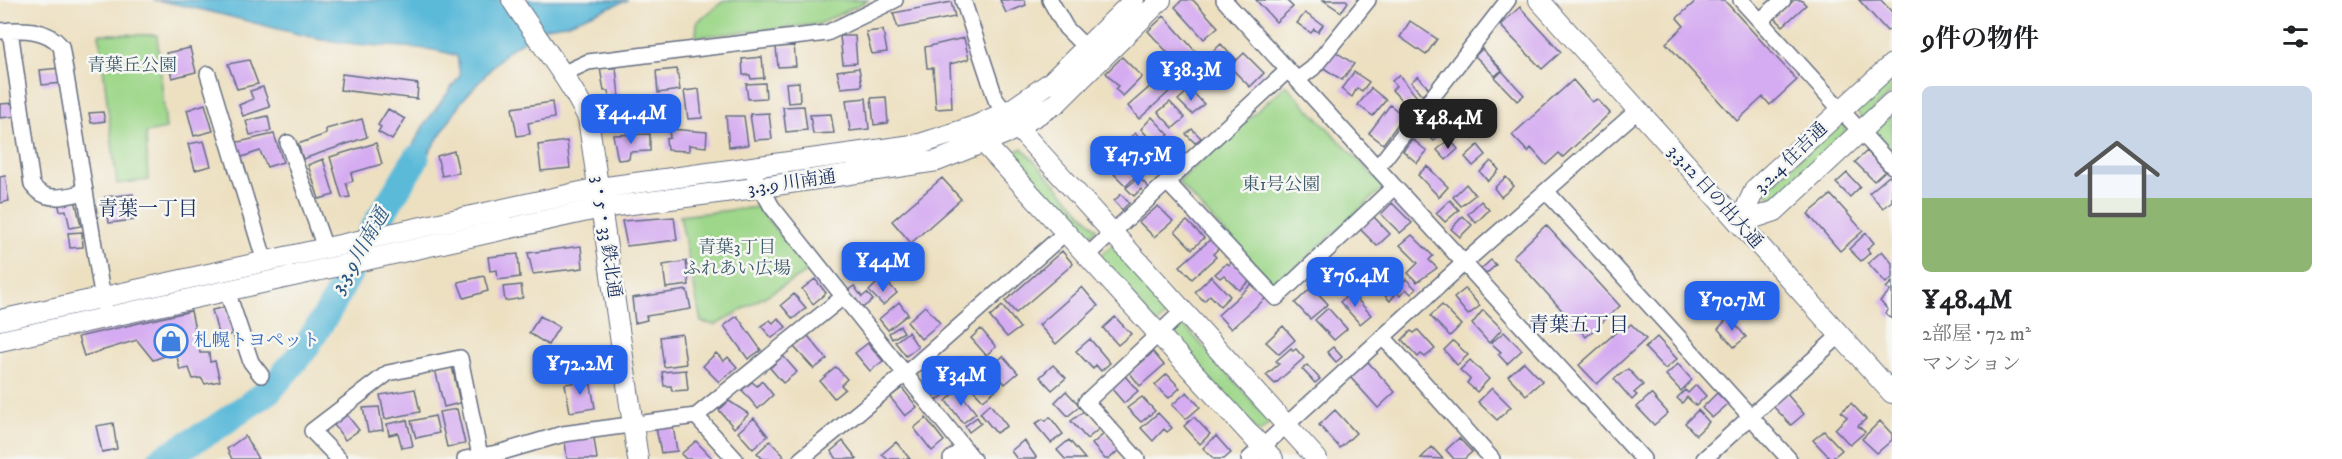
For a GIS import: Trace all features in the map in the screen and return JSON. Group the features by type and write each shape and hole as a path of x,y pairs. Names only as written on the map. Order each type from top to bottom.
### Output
{"street":[{"name":"3・5・33 鉄北通","path":"512,0 574,90 588,118 638,459"},
{"path":"562,74 588,62 827,33 895,0"},
{"path":"963,0 996,100 1317,459"},
{"path":"1050,0 1066,28 1093,54"},
{"name":"3.3.9 川南通","path":"227,291 601,208 937,161 980,134 1058,103 1134,0"},
{"name":"3.3.9 川南通","path":"1093,54 1161,0"},
{"path":"1224,0 1643,459"},
{"path":"1088,256 1167,182 1292,75 1313,68 1368,0"},
{"path":"1377,168 1508,0"},
{"name":"3.3.12 日の出大通","path":"1539,0 1840,335 1890,385"},
{"path":"1741,0 1892,166"},
{"path":"1760,21 1783,0"},
{"path":"85,192 55,199 44,196 32,185 5,31 26,29 53,37 61,46 107,318"},
{"name":"3.2.4 住吉通","path":"1739,223 1755,189 1892,64"},
{"path":"208,74 265,261"},
{"name":"3.2.4 住吉通","path":"1739,223 1775,211 1892,102"},
{"path":"980,134 1159,334 1261,455 1286,425 1464,263 1638,110"},
{"name":"3.3.9 川南通","path":"325,248 599,188 980,134"},
{"path":"0,320 325,248 288,143"},
{"path":"750,168 763,187 772,207 968,454 951,459"},
{"path":"1167,182 1276,298 1394,187"},
{"path":"1546,191 1789,459"},
{"path":"801,459 904,375 1066,232"},
{"path":"0,341 227,291 251,362 261,375"},
{"path":"339,459 312,431 388,373 460,358 472,458 563,434 696,416 843,297"},
{"path":"1137,459 1086,402 1183,311"},
{"path":"1704,459 1840,335"},
{"path":"1383,337 1492,459"},
{"path":"696,416 735,459"}],"green space":[{"path":"725,0 869,0 819,24 696,37 697,22"},
{"name":"青葉丘公園","path":"99,34 157,35 166,129 146,133 148,180 117,184"},
{"path":"1892,72 1892,92 1863,119 1853,107"},
{"name":"東1号公園","path":"1286,85 1384,187 1275,287 1178,182"},
{"path":"1892,115 1892,154 1873,132"},
{"path":"1838,122 1844,125 1846,133 1774,201 1765,191"},
{"path":"1022,148 1097,229 1084,240 1006,158"},
{"name":"青葉3丁目 ふれあい広場","path":"757,207 810,270 716,325 701,322 680,216"},
{"path":"1113,244 1173,309 1157,324 1097,258"},
{"path":"1183,324 1271,422 1259,433 1170,336"}],"water":[{"path":"154,0 628,0 566,24 546,27 507,51 461,102 405,190 390,187 424,125 460,76 457,56 430,50 361,45 322,39"}],"building":[{"path":"1000,0 1024,0 1026,5 1006,13"},
{"path":"1182,0 1193,0 1218,27 1204,39 1175,7"},
{"path":"1256,0 1286,0 1293,7 1276,22"},
{"path":"1323,0 1346,0 1348,2 1341,12"},
{"path":"1697,0 1724,0 1797,80 1770,105 1763,97 1737,121 1666,43 1684,26 1677,18"},
{"path":"1794,0 1801,0 1806,5 1783,26 1775,18"},
{"path":"1859,0 1881,0 1892,12 1892,27 1887,31"},
{"path":"951,2 955,17 898,28 893,13"},
{"path":"1520,7 1561,52 1542,69 1500,25"},
{"path":"1305,13 1323,25 1318,32 1314,29 1311,33 1297,23"},
{"path":"1164,16 1204,61 1188,75 1148,31"},
{"path":"1410,21 1437,39 1426,55 1400,37"},
{"path":"883,30 887,52 872,54 866,32"},
{"path":"840,36 855,36 857,63 843,64"},
{"path":"964,38 969,59 950,64 952,108 936,109 933,68 927,68 925,47"},
{"path":"1221,44 1229,53 1221,62 1212,52"},
{"path":"794,46 796,66 778,67 776,47"},
{"path":"190,48 196,72 172,78 166,53"},
{"path":"1482,49 1502,70 1495,76 1475,56"},
{"path":"1333,50 1354,64 1342,80 1322,67"},
{"path":"1244,53 1264,73 1250,87 1230,67"},
{"path":"1231,54 1236,59 1226,68 1222,63"},
{"path":"762,57 764,78 751,79 750,75 743,75 742,59"},
{"path":"1122,57 1142,77 1123,96 1115,89 1118,86 1106,73"},
{"path":"249,60 258,84 237,89 228,64"},
{"path":"61,68 63,83 42,85 40,70"},
{"path":"600,68 616,68 619,96 609,97 608,91 604,91"},
{"path":"859,68 862,86 841,88 837,71"},
{"path":"677,69 680,90 658,93 656,71"},
{"path":"1169,70 1180,82 1139,119 1128,106"},
{"path":"1502,71 1524,95 1517,101 1495,78"},
{"path":"1354,72 1369,82 1362,91 1357,88 1352,97 1341,89"},
{"path":"342,74 418,84 417,99 340,90"},
{"path":"1399,75 1417,97 1406,105 1392,90 1396,86 1392,81"},
{"path":"1418,76 1429,89 1422,95 1411,82"},
{"path":"1573,80 1592,102 1597,99 1610,113 1563,157 1559,153 1546,165 1531,148 1528,152 1512,135"},
{"path":"799,82 800,102 788,103 786,83"},
{"path":"765,83 766,98 748,99 746,84"},
{"path":"263,87 270,107 243,116 239,105 253,99 250,91"},
{"path":"1371,88 1386,100 1373,116 1358,105"},
{"path":"699,89 702,118 688,119 684,91"},
{"path":"1190,89 1204,104 1192,114 1178,100"},
{"path":"886,97 888,123 874,125 871,98"},
{"path":"866,98 869,129 850,131 846,100"},
{"path":"552,102 554,118 528,123 530,134 517,136 512,108"},
{"path":"1170,102 1185,118 1173,128 1158,112"},
{"path":"15,103 17,116 0,118 0,104"},
{"path":"205,104 213,131 194,136 187,110"},
{"path":"648,104 649,121 637,123 635,115 629,115 629,106"},
{"path":"1390,105 1404,116 1383,144 1369,133"},
{"path":"804,106 807,130 786,132 783,107"},
{"path":"388,109 405,119 392,140 378,132 381,127 378,125"},
{"path":"103,112 105,121 91,123 89,113"},
{"path":"769,113 772,139 754,140 750,114"},
{"path":"831,114 834,133 813,134 810,115"},
{"path":"268,116 271,131 250,135 246,121"},
{"path":"726,116 744,116 748,145 729,147"},
{"path":"1152,117 1169,135 1156,146 1141,129"},
{"path":"1428,118 1444,129 1434,141 1419,129"},
{"path":"362,119 367,137 303,159 298,144 326,134 326,129"},
{"path":"669,129 707,132 706,147 689,145 689,151 667,150 666,139 670,138"},
{"path":"1192,129 1201,138 1195,143 1186,134"},
{"path":"1135,133 1151,151 1138,161 1122,145"},
{"path":"274,134 283,162 267,167 260,151 239,158 234,143"},
{"path":"650,134 650,151 630,152 629,159 618,160 613,135"},
{"path":"1168,139 1178,150 1173,154 1163,143"},
{"path":"1412,139 1427,151 1417,163 1403,151"},
{"path":"1449,139 1458,149 1446,160 1437,150"},
{"path":"204,141 211,166 195,170 188,144"},
{"path":"567,141 570,168 541,171 538,145"},
{"path":"376,143 382,164 351,173 353,181 346,183 350,197 342,198 330,157"},
{"path":"1478,145 1486,155 1473,166 1465,157"},
{"path":"1113,146 1124,158 1108,173 1095,160"},
{"path":"454,151 459,173 442,176 437,156"},
{"path":"1867,151 1885,171 1874,181 1855,162"},
{"path":"1152,152 1161,162 1155,167 1147,158"},
{"path":"323,159 334,195 319,199 308,165"},
{"path":"1128,160 1140,172 1126,186 1114,174"},
{"path":"1491,161 1499,170 1488,181 1480,172"},
{"path":"1427,166 1448,187 1439,197 1418,175"},
{"path":"1847,173 1860,187 1850,197 1836,183"},
{"path":"5,176 9,201 0,203 0,177"},
{"path":"1889,176 1892,179 1892,201 1883,208 1869,193"},
{"path":"1139,177 1151,190 1146,195 1141,189 1134,196 1126,188"},
{"path":"1506,177 1514,186 1501,197 1494,188"},
{"path":"942,178 961,199 911,243 892,221"},
{"path":"1466,184 1475,195 1461,206 1453,197"},
{"path":"133,194 133,199 137,198 138,211 133,212 134,220 109,223 105,197"},
{"path":"1121,194 1129,203 1122,210 1114,201"},
{"path":"1831,195 1863,231 1840,251 1808,214"},
{"path":"75,199 81,226 70,228 66,210 60,211 58,202"},
{"path":"1450,200 1459,210 1445,222 1436,213"},
{"path":"1481,201 1489,210 1476,223 1468,214"},
{"path":"1392,203 1412,223 1400,233 1381,214"},
{"path":"1158,206 1173,221 1154,237 1139,222"},
{"path":"1463,216 1472,225 1460,237 1451,229"},
{"path":"674,217 677,240 627,246 622,221"},
{"path":"1374,217 1390,234 1377,246 1360,229"},
{"path":"1187,221 1204,238 1192,249 1175,231"},
{"path":"1546,225 1620,306 1586,337 1513,256"},
{"path":"82,232 83,247 70,248 68,233"},
{"path":"1866,233 1874,243 1867,249 1870,253 1861,261 1849,249"},
{"path":"1412,235 1433,256 1429,260 1437,268 1417,282 1408,273 1418,263 1400,245"},
{"path":"1211,239 1220,247 1213,254 1216,257 1192,279 1180,266"},
{"path":"581,246 583,268 533,274 528,253"},
{"path":"1062,251 1073,264 1016,313 1005,301"},
{"path":"1882,251 1892,263 1892,278 1886,283 1868,263"},
{"path":"867,252 880,264 865,279 855,270 860,264 857,261"},
{"path":"518,254 520,277 498,280 497,270 490,271 488,257"},
{"path":"1385,259 1391,265 1382,273 1377,267"},
{"path":"1233,260 1252,279 1239,290 1224,275 1220,278 1215,274"},
{"path":"1491,260 1496,265 1486,274 1481,269"},
{"path":"686,261 689,285 666,288 663,265"},
{"path":"1328,264 1339,278 1328,288 1316,274"},
{"path":"1390,268 1403,282 1406,279 1416,289 1411,294 1406,289 1400,296 1397,292 1390,301 1372,281 1380,273 1383,276"},
{"path":"484,276 488,291 464,298 458,282"},
{"path":"1211,276 1230,296 1220,306 1210,295 1204,301 1195,292"},
{"path":"815,279 826,293 813,304 802,289"},
{"path":"878,282 886,289 890,285 897,293 883,305 869,291"},
{"path":"1892,282 1892,319 1885,313 1888,310 1880,301 1890,291 1886,288"},
{"path":"1253,283 1267,297 1231,329 1218,315"},
{"path":"521,285 523,298 505,301 503,287"},
{"path":"854,286 862,297 867,293 873,300 861,309 847,291"},
{"path":"1082,287 1098,306 1056,344 1039,325"},
{"path":"1312,287 1328,304 1310,319 1295,303"},
{"path":"1465,289 1480,306 1468,315 1454,298"},
{"path":"687,290 691,309 646,316 647,320 635,323 632,298"},
{"path":"1351,292 1371,315 1360,324 1340,302"},
{"path":"794,294 806,308 793,319 781,305"},
{"path":"899,302 908,314 888,330 879,319"},
{"path":"1442,305 1461,325 1450,336 1430,316"},
{"path":"925,306 940,323 921,339 907,322"},
{"path":"1002,306 1020,328 1007,337 990,317"},
{"path":"226,307 233,334 219,337 212,310"},
{"path":"1328,308 1347,329 1334,340 1315,320"},
{"path":"1483,310 1502,329 1489,343 1472,324"},
{"path":"191,311 200,353 209,353 210,362 215,361 220,381 205,384 201,378 193,379 189,368 180,370 176,352 153,360 137,340 84,356 78,337"},
{"path":"540,316 559,327 548,345 529,333"},
{"path":"737,316 761,350 748,359 724,326"},
{"path":"1115,317 1131,334 1118,345 1103,328"},
{"path":"1729,317 1746,337 1734,347 1718,329"},
{"path":"778,318 786,327 772,338 761,326 770,320 773,323"},
{"path":"1631,324 1646,339 1597,384 1579,365 1621,328 1623,331"},
{"path":"900,326 904,332 892,339 889,333"},
{"path":"1283,326 1295,340 1279,354 1266,342"},
{"path":"981,329 996,347 986,355 971,338"},
{"path":"1418,330 1435,349 1425,357 1421,354 1418,357 1402,340 1411,331 1414,333"},
{"path":"908,332 918,347 906,356 895,342"},
{"path":"1504,332 1522,350 1507,364 1498,354 1501,352 1491,343"},
{"path":"682,334 686,364 664,367 660,337"},
{"path":"808,336 827,359 814,369 794,347"},
{"path":"1657,337 1677,359 1665,369 1645,348"},
{"path":"1090,339 1110,363 1101,371 1096,365 1093,369 1076,351"},
{"path":"1453,341 1468,355 1457,365 1444,350"},
{"path":"868,343 883,361 870,371 855,353"},
{"path":"1333,347 1342,357 1336,362 1327,352"},
{"path":"1291,348 1293,351 1296,349 1304,358 1275,384 1266,375 1279,364 1276,361"},
{"path":"1153,352 1164,365 1140,386 1130,373"},
{"path":"716,353 724,361 728,357 737,367 719,382 703,366"},
{"path":"783,356 797,372 783,383 770,368"},
{"path":"1003,356 1018,373 1005,384 991,367"},
{"path":"960,357 971,370 960,379 949,367"},
{"path":"1470,360 1489,379 1477,392 1467,383 1470,379 1460,370"},
{"path":"936,361 949,378 936,387 923,371"},
{"path":"1368,362 1395,392 1378,408 1350,377"},
{"path":"1524,362 1542,381 1526,395 1508,376"},
{"path":"1678,364 1692,380 1681,391 1666,375"},
{"path":"1053,365 1066,378 1052,390 1040,377"},
{"path":"1307,365 1320,379 1315,383 1302,369"},
{"path":"452,366 460,403 444,407 435,369"},
{"path":"836,367 847,379 841,385 845,389 834,398 820,381"},
{"path":"1628,369 1643,385 1634,393 1637,395 1632,400 1614,379"},
{"path":"686,370 688,390 672,391 671,386 664,386 662,372"},
{"path":"982,371 997,389 983,400 968,384"},
{"path":"1167,374 1180,388 1169,398 1155,385"},
{"path":"1125,376 1138,391 1124,403 1112,389"},
{"path":"590,380 595,408 570,412 565,384"},
{"path":"951,380 956,386 936,401 931,395"},
{"path":"762,381 773,395 758,409 742,390 752,382 757,386"},
{"path":"1696,385 1706,396 1696,406 1687,397 1682,403 1677,398 1685,390 1688,393"},
{"path":"902,388 917,407 905,416 890,397"},
{"path":"1492,388 1511,407 1497,420 1478,402"},
{"path":"415,389 420,412 385,419 380,395"},
{"path":"958,390 976,413 963,423 946,401"},
{"path":"1066,391 1080,406 1068,416 1055,402"},
{"path":"1187,392 1200,407 1186,419 1172,405"},
{"path":"1717,393 1728,404 1712,418 1702,408"},
{"path":"1786,393 1804,414 1791,425 1772,405"},
{"path":"1651,394 1668,413 1654,425 1637,407"},
{"path":"1142,397 1155,411 1141,422 1127,408"},
{"path":"729,401 749,414 734,428 719,410"},
{"path":"1851,403 1866,419 1858,426 1865,432 1850,445 1835,429 1847,417 1841,412"},
{"path":"990,404 1007,426 996,433 980,413"},
{"path":"379,407 383,430 368,432 363,408"},
{"path":"457,409 465,444 447,447 439,412"},
{"path":"1335,410 1356,433 1340,448 1319,425"},
{"path":"1698,410 1709,422 1696,435 1685,423"},
{"path":"1084,411 1100,428 1087,439 1071,421"},
{"path":"1158,413 1172,428 1167,432 1164,429 1153,441 1141,428"},
{"path":"347,415 359,430 345,440 334,425"},
{"path":"435,416 439,433 416,438 411,421"},
{"path":"977,417 981,423 969,432 965,426"},
{"path":"1050,417 1063,434 1051,443 1035,424 1043,419 1046,421"},
{"path":"1194,417 1210,434 1200,444 1184,426"},
{"path":"754,418 768,436 753,449 738,432"},
{"path":"926,418 944,441 932,451 914,428"},
{"path":"407,420 413,446 402,448 398,433 389,435 387,424"},
{"path":"1880,421 1892,434 1892,440 1877,453 1862,439"},
{"path":"113,423 117,449 102,452 96,426"},
{"path":"673,426 677,451 661,453 656,428"},
{"path":"1824,431 1842,450 1831,459 1813,440"},
{"path":"1105,433 1119,450 1109,459 1105,459 1092,444"},
{"path":"245,436 258,459 232,459 227,449"},
{"path":"1216,436 1231,453 1224,459 1214,459 1203,448"},
{"path":"594,438 597,459 567,459 565,441"},
{"path":"1459,438 1472,452 1464,459 1454,459 1446,450"},
{"path":"1024,440 1036,457 1034,459 1017,459 1011,451"},
{"path":"1069,440 1085,459 1065,459 1057,450"},
{"path":"696,441 713,459 686,459 681,454"},
{"path":"770,441 784,456 780,459 763,459 757,453"},
{"path":"843,441 857,459 837,459 831,451"},
{"path":"896,442 910,459 887,459 882,454"},
{"path":"1432,447 1443,459 1421,458"}],"waterway":[{"name":"3.3.9川南通","path":"161,459 214,429 270,390 304,350 416,158"}],"place":[{"name":"札幌トヨペット","path":"171,341"}],"district":[{"name":"青葉一丁目","path":"148,209"},
{"name":"青葉五丁目","path":"1579,325"}]}
